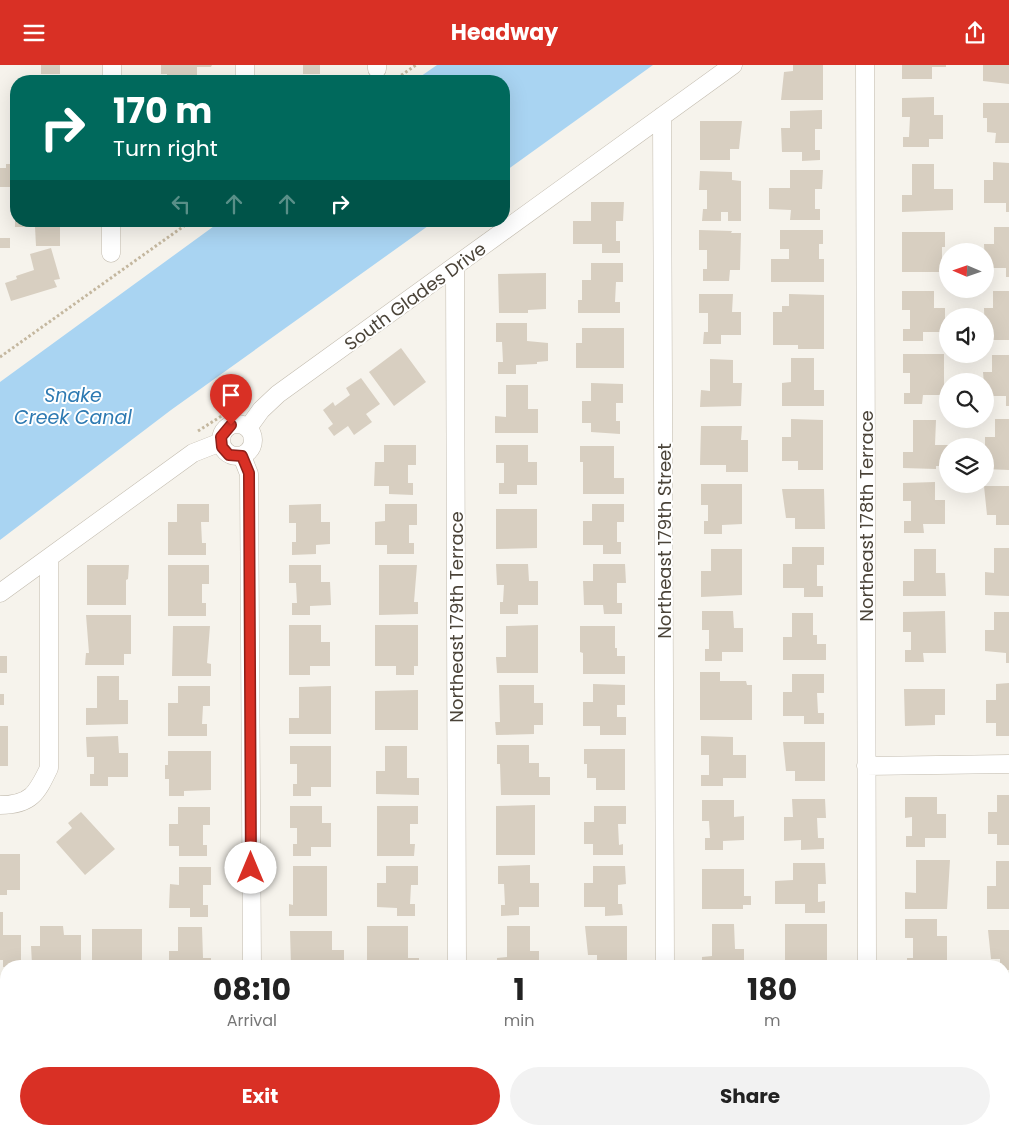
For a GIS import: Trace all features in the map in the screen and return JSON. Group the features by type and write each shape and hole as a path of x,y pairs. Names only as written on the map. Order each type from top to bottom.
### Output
{"street":[{"name":"South Glades Drive","path":"510,227 733,65"},
{"name":"Northeast 178th Terrace","path":"865,65 867,960"},
{"name":"Northeast 179th Street","path":"662,116 665,960"},
{"path":"111,227 111,253"},
{"name":"South Glades Drive","path":"248,428 261,410 278,395 510,227"},
{"name":"Northeast 179th Terrace","path":"455,267 457,960"},
{"path":"241,424 248,428 254,441 249,451 242,456 229,455 222,447 223,432 231,425 241,424"},
{"path":"0,593 193,453 221,442"},
{"path":"242,456 249,473 252,960"},
{"path":"0,805 14,805 38,792 49,768 49,559"},
{"path":"866,766 1009,764"}],"path":[{"path":"402,75 416,65"},
{"path":"0,357 183,227"}],"water":[{"path":"437,65 653,65 510,168 510,75 423,75"},
{"name":"Snake Creek Canal","path":"213,227 427,227 171,410 0,540 0,382"}],"building":[{"path":"41,65 60,65 60,74 41,74"},
{"path":"161,65 212,65 211,67 197,67 197,75 161,74"},
{"path":"303,65 320,65 320,74 303,74"},
{"path":"793,65 823,65 823,100 781,100 784,72 793,71"},
{"path":"902,65 946,65 946,67 932,67 932,79 902,79"},
{"path":"983,65 1009,65 1009,84 983,81"},
{"path":"934,97 934,115 943,115 943,139 929,139 929,147 903,147 903,137 909,137 910,117 902,117 902,98"},
{"path":"983,103 1009,103 1009,143 995,143 996,133 987,132 987,118 983,118"},
{"path":"822,110 822,129 815,129 815,150 820,150 820,160 802,161 802,152 782,152 781,128 790,128 790,111"},
{"path":"700,121 742,121 739,149 730,149 730,160 700,160"},
{"path":"993,162 1009,163 1009,212 1006,212 1006,203 984,203 984,180 993,180"},
{"path":"6,164 10,164 10,187 0,187 0,168 6,168"},
{"path":"912,164 934,164 934,189 953,189 953,210 902,212 902,195 912,195"},
{"path":"790,170 823,170 822,189 815,189 815,209 820,209 820,220 790,220 791,210 769,209 769,188 790,188"},
{"path":"700,171 732,172 732,180 741,181 741,221 728,221 728,212 721,212 721,221 702,221 703,209 707,209 707,190 699,190"},
{"path":"591,202 624,202 623,221 616,221 616,241 620,241 620,253 602,253 602,244 573,244 573,221 591,221"},
{"path":"35,227 60,227 60,246 36,246"},
{"path":"994,227 1009,227 1009,277 1006,277 1006,268 994,268"},
{"path":"699,230 741,233 740,270 730,270 729,281 703,281 703,269 707,269 707,250 699,250"},
{"path":"780,230 823,230 823,244 819,244 819,259 824,259 824,282 771,282 771,259 789,259 789,249 780,249"},
{"path":"902,232 945,232 945,243 939,243 939,272 902,272"},
{"path":"0,238 10,238 10,248 0,248"},
{"path":"51,248 60,279 54,280 57,287 11,301 5,283 17,279 16,276 34,270 30,254"},
{"path":"591,263 623,263 623,282 616,282 615,302 620,302 620,313 578,313 578,300 582,300 582,280 591,280"},
{"path":"546,273 546,309 528,310 528,313 499,313 498,274"},
{"path":"902,291 934,291 934,308 939,308 939,332 923,332 923,341 903,341 903,329 910,329 910,310 902,310"},
{"path":"994,291 1009,291 1009,340 994,340"},
{"path":"699,294 733,294 732,312 741,312 741,335 721,335 721,344 703,344 704,332 708,332 708,313 699,313"},
{"path":"789,294 824,295 824,349 798,349 798,345 773,345 773,312 782,312 782,306 789,306"},
{"path":"496,323 527,323 527,341 548,343 548,361 537,362 537,364 516,365 516,374 498,374 498,362 503,362 502,342 496,342"},
{"path":"582,328 624,328 624,368 576,368 576,343 582,343"},
{"path":"401,348 426,382 394,406 369,372"},
{"path":"903,354 939,354 939,363 944,363 944,373 939,373 939,395 923,395 922,404 904,404 904,393 910,393 910,373 903,373"},
{"path":"994,355 1009,355 1009,406 1006,406 1006,396 994,396 994,373 983,372 992,372"},
{"path":"791,358 814,358 814,390 824,390 824,406 782,406 782,383 791,382"},
{"path":"710,359 733,360 733,383 742,383 741,406 700,407 701,390 710,391"},
{"path":"361,378 380,404 366,414 372,422 354,435 348,426 334,436 328,428 333,424 323,410 333,402 335,406 350,395 346,388"},
{"path":"591,383 623,384 623,403 616,403 616,421 620,421 620,434 591,432 591,423 582,423 582,401 591,401"},
{"path":"506,385 528,385 528,409 538,409 538,433 495,433 495,416 506,417"},
{"path":"791,419 823,420 823,470 798,470 798,461 782,461 782,437 791,437"},
{"path":"995,419 1009,419 1009,470 994,469 994,438 985,437 995,437"},
{"path":"913,420 936,420 935,445 939,445 939,466 936,466 936,469 903,468 903,452 913,452"},
{"path":"701,426 742,426 741,440 748,440 748,472 726,472 726,465 700,465"},
{"path":"384,445 416,445 416,465 408,465 408,483 413,483 413,495 389,494 389,486 374,486 375,462 384,462"},
{"path":"496,445 528,445 528,462 537,462 537,485 517,485 517,494 499,494 499,483 504,483 504,463 496,463"},
{"path":"580,446 614,446 614,478 624,478 624,494 583,494 583,462 580,462"},
{"path":"935,482 935,500 945,500 945,524 923,524 924,533 904,533 904,521 911,521 911,501 903,501 903,483"},
{"path":"701,484 742,484 742,524 722,525 722,534 704,534 704,521 708,521 708,505 701,505"},
{"path":"994,486 1009,486 1009,525 996,525 996,515 987,515 985,493 994,493"},
{"path":"782,489 824,489 825,529 795,529 795,518 786,518"},
{"path":"177,504 209,504 209,522 201,522 202,543 206,543 206,555 168,555 168,522 177,522"},
{"path":"321,504 321,522 330,522 330,544 316,545 316,554 292,555 292,542 296,542 296,523 289,523 289,505"},
{"path":"385,504 417,504 417,525 409,525 409,543 414,543 414,554 387,554 387,545 375,545 375,522 385,521"},
{"path":"592,504 624,504 624,522 617,522 617,542 621,542 621,554 603,554 603,545 583,545 583,521 592,521"},
{"path":"496,509 537,509 537,548 496,549"},
{"path":"792,547 824,547 824,565 817,565 817,586 823,586 823,597 804,597 804,588 783,588 783,564 792,564"},
{"path":"994,548 1009,548 1009,596 985,595 985,572 994,573"},
{"path":"711,549 742,549 742,595 701,597 701,571 711,571"},
{"path":"914,549 936,549 936,573 945,573 946,596 903,596 903,581 914,581"},
{"path":"496,564 528,564 529,581 538,581 538,605 518,605 518,614 500,614 500,602 503,602 504,585 497,585"},
{"path":"593,564 625,564 626,583 617,583 617,603 622,603 622,614 604,614 603,605 584,605 583,581 593,581"},
{"path":"87,565 129,565 128,579 126,580 126,605 87,605"},
{"path":"168,565 209,565 209,584 202,584 202,603 206,603 206,616 168,616"},
{"path":"289,565 321,565 321,582 330,582 331,605 310,606 310,615 292,615 292,603 297,603 296,583 289,583"},
{"path":"379,565 417,565 414,602 418,602 418,614 379,615"},
{"path":"702,611 733,611 734,628 743,628 743,652 722,652 722,661 705,661 705,649 709,649 709,630 702,630"},
{"path":"945,611 946,653 923,653 924,662 905,662 905,650 911,650 911,632 903,632 903,612"},
{"path":"994,612 1009,612 1009,663 1006,663 1006,653 985,651 985,630 994,630"},
{"path":"792,613 813,613 813,635 817,635 817,644 826,644 826,660 783,660 783,637 792,637"},
{"path":"86,615 131,615 131,654 124,654 124,665 85,665 86,653 89,653"},
{"path":"289,625 321,625 321,642 330,642 330,666 310,666 310,675 289,675"},
{"path":"375,625 418,625 418,666 414,666 414,675 396,675 396,666 375,666"},
{"path":"538,625 538,673 497,673 496,657 506,657 506,626"},
{"path":"173,626 210,626 207,663 211,664 211,676 172,676"},
{"path":"580,626 615,626 615,648 617,648 617,656 625,656 625,674 583,674 583,653 580,652"},
{"path":"0,656 7,656 7,673 0,673"},
{"path":"700,672 720,672 720,681 746,681 747,685 752,685 752,720 700,720"},
{"path":"792,674 824,674 824,693 817,693 818,713 824,713 824,724 804,724 804,716 783,716 783,692 792,692"},
{"path":"97,676 119,676 119,700 128,700 128,724 86,725 86,708 97,708"},
{"path":"1009,683 1009,736 996,736 996,723 986,723 986,700 996,700 996,684"},
{"path":"593,684 625,685 625,705 617,705 617,717 626,717 626,735 600,735 600,726 583,726 583,702 593,702"},
{"path":"499,685 534,685 534,703 543,703 543,725 534,725 534,734 496,735 495,722 500,722"},
{"path":"178,686 210,686 210,706 203,706 202,724 207,724 207,736 168,736 168,703 178,703"},
{"path":"331,686 331,734 289,734 289,718 299,718 299,687"},
{"path":"904,689 945,689 945,715 935,715 935,725 905,726"},
{"path":"418,690 418,730 375,730 375,691"},
{"path":"0,694 4,694 4,705 0,705"},
{"path":"0,726 8,726 8,766 0,766"},
{"path":"118,736 119,753 128,753 128,777 108,777 108,786 90,786 90,774 94,774 94,757 87,757 86,737"},
{"path":"701,736 733,737 733,755 746,755 746,778 723,778 723,786 701,786 701,775 709,775 709,755 701,755"},
{"path":"783,742 825,742 825,781 795,781 795,771 786,771"},
{"path":"497,745 529,745 529,763 539,763 539,777 550,777 550,795 501,795 500,764 497,764"},
{"path":"290,746 331,746 331,787 311,787 311,796 293,796 293,784 297,784 297,764 290,764"},
{"path":"385,746 407,746 407,778 419,778 419,795 376,794 376,771 385,771"},
{"path":"584,749 625,749 625,790 596,790 596,778 587,778 587,764 584,764"},
{"path":"168,751 211,751 211,790 184,791 184,796 169,796 169,779 165,779"},
{"path":"997,795 1009,795 1009,845 997,845 997,834 988,834 988,812 997,812"},
{"path":"905,797 937,797 937,814 946,814 946,838 925,838 925,847 906,847 906,836 912,836 912,817 905,818"},
{"path":"792,799 825,799 826,818 817,818 818,838 824,838 824,849 801,850 801,840 784,841 784,817 793,817"},
{"path":"702,800 734,800 734,817 744,816 744,840 723,841 723,850 705,850 705,838 710,838 709,821 702,821"},
{"path":"535,805 535,855 496,855 496,806"},
{"path":"290,806 322,806 322,823 331,823 331,847 311,847 311,856 293,856 293,844 297,844 297,828 290,828"},
{"path":"377,806 418,806 418,824 410,824 410,844 415,844 414,856 377,856"},
{"path":"594,806 626,806 626,824 618,824 619,845 623,844 623,855 593,855 593,844 584,844 584,822 594,822"},
{"path":"178,807 210,807 210,825 203,825 203,845 207,845 207,856 179,856 179,846 169,846 169,824 178,824"},
{"path":"81,812 115,849 85,875 56,842 72,828 68,823"},
{"path":"0,854 20,854 20,890 7,890 7,895 0,895"},
{"path":"916,860 950,860 947,909 905,909 905,892 916,893"},
{"path":"996,861 1009,861 1009,909 987,909 987,886 996,886"},
{"path":"793,863 825,863 826,884 818,884 818,902 825,901 825,913 805,913 805,904 775,904 775,881 793,880"},
{"path":"530,865 530,883 539,883 539,907 519,907 519,915 501,916 501,905 505,905 504,884 498,884 498,866"},
{"path":"293,866 327,866 327,916 289,916 289,904 293,905"},
{"path":"386,866 418,866 418,885 411,885 410,904 415,904 415,916 397,916 397,908 377,907 377,883 386,883"},
{"path":"593,866 625,866 626,884 618,885 618,904 622,904 623,915 605,916 605,907 584,907 584,883 593,883"},
{"path":"179,867 211,867 211,885 203,885 203,905 208,905 208,917 190,917 190,908 169,908 170,884 179,885"},
{"path":"702,869 744,869 744,896 751,896 751,905 743,905 743,909 702,909"},
{"path":"0,912 3,912 3,935 21,935 21,960 0,960"},
{"path":"905,919 937,919 937,936 947,936 947,960 907,960 907,958 913,958 913,938 905,938"},
{"path":"712,924 734,924 735,949 744,949 744,960 702,960 702,957 712,956"},
{"path":"785,924 827,924 827,960 785,960"},
{"path":"40,926 63,926 64,935 81,935 81,960 32,960 31,946 40,946"},
{"path":"367,926 408,926 408,958 419,958 419,960 367,960"},
{"path":"507,926 530,926 530,951 539,951 539,960 497,960 497,958 507,957"},
{"path":"585,926 627,926 627,960 597,960 597,955 588,955"},
{"path":"178,927 202,927 203,958 211,958 211,960 169,960 169,951 178,951"},
{"path":"92,929 142,929 142,960 92,960"},
{"path":"988,930 1009,930 1009,960 991,959"},
{"path":"290,931 332,931 332,950 344,950 344,960 291,960"}],"route":[{"path":"231,425 223,432 221,437 222,447 229,455 242,456 249,473 251,868"}]}
